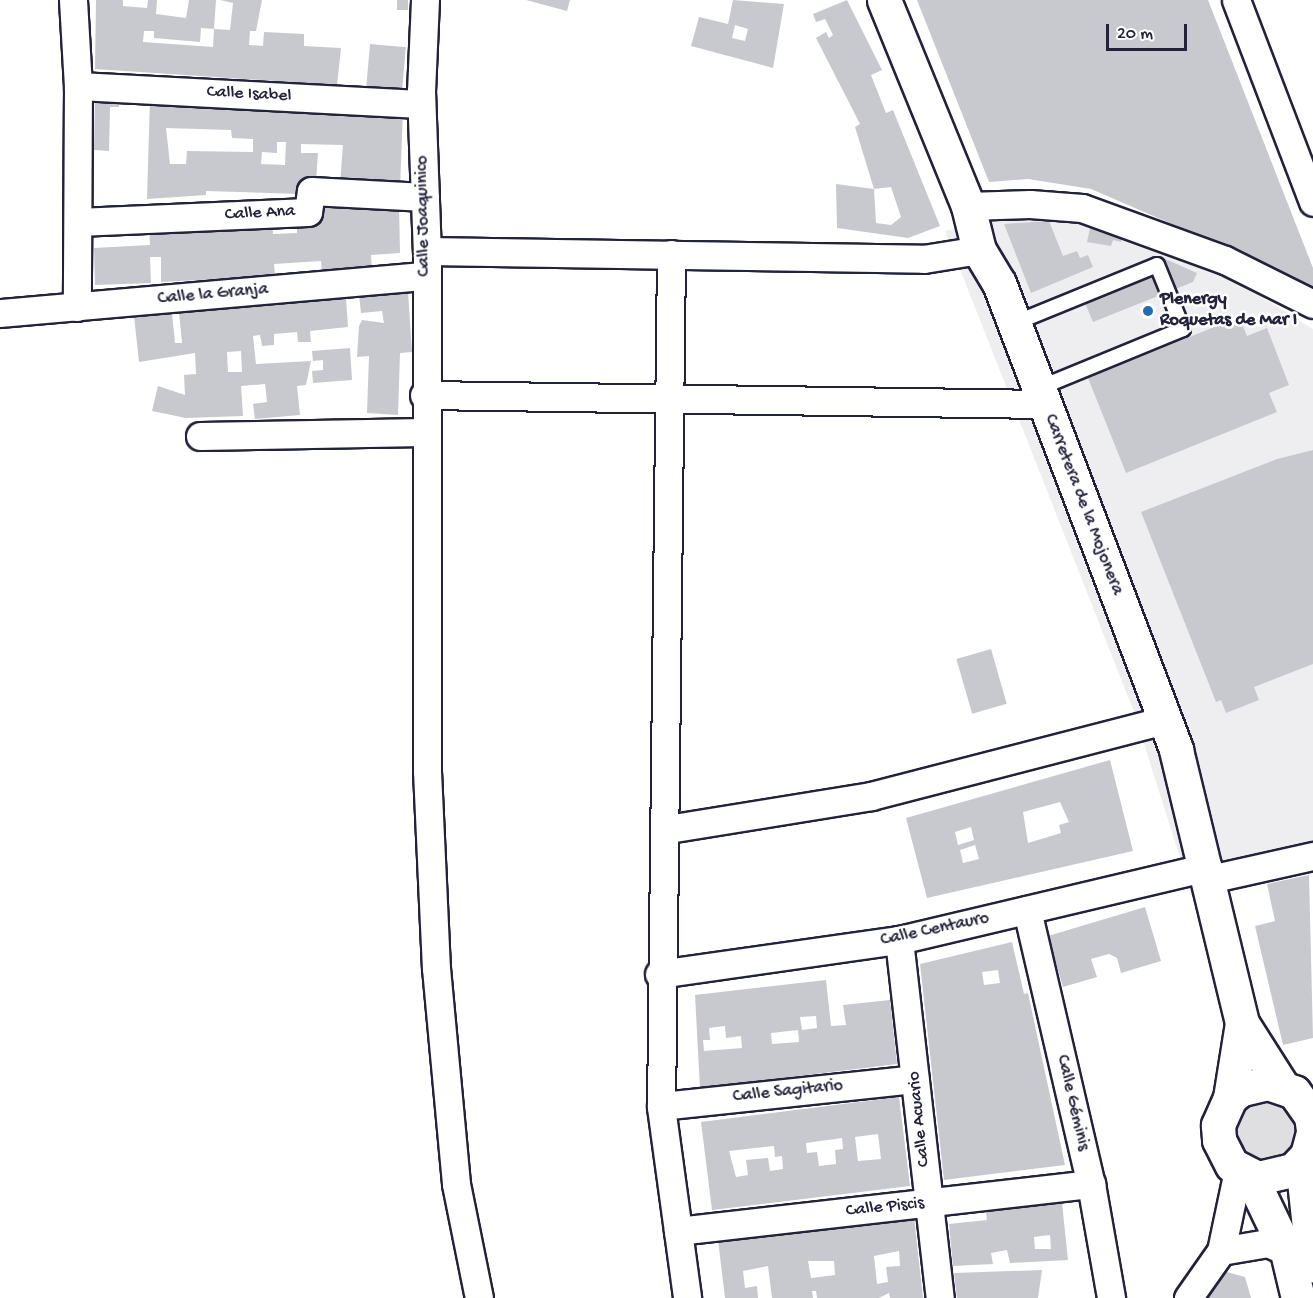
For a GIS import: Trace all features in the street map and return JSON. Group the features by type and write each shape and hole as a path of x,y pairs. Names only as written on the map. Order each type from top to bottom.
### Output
{"street":[{"path":"73,0 78,86 77,307"},
{"name":"Calle Joaquinico","path":"425,0 421,104 426,264 424,432 427,771 436,968 456,1184 479,1298"},
{"name":"Carretera de la Mojonera","path":"885,0 968,206 979,250 999,283 1015,323 1165,720 1208,873 1242,1023 1230,1098"},
{"path":"1236,0 1313,202"},
{"name":"Calle Isabel","path":"78,86 421,104"},
{"name":"Calle Ana","path":"78,222 308,212 311,191 424,197"},
{"path":"968,206 1030,204 1082,208 1226,260 1313,304"},
{"name":"Calle la Granja","path":"0,313 77,307 426,264 671,254 924,259 979,250"},
{"path":"671,254 668,829 659,974 662,1106 687,1298"},
{"path":"424,395 670,398 1042,396"},
{"path":"200,436 424,432"},
{"path":"668,829 871,796 1165,720"},
{"name":"Calle Centauro","path":"659,974 899,940 1027,910 1208,873 1313,856"},
{"name":"Calle Géminis","path":"1027,910 1091,1184 1111,1298"},
{"name":"Calle Acuario","path":"899,940 940,1298"},
{"name":"Carretera de la Mojonera","path":"1242,1023 1296,1091"},
{"name":"Calle Sagitario","path":"662,1106 915,1079"},
{"path":"1298,1298 1311,1116 1296,1091 1254,1084 1230,1098 1218,1125 1219,1140 1244,1173 1300,1259"},
{"path":"1244,1173 1282,1176 1310,1143"},
{"path":"1188,1298 1221,1251 1244,1173"},
{"name":"Calle Piscis","path":"678,1231 1091,1184"},
{"path":"1221,1251 1268,1243 1300,1259"}],"lane":[{"path":"1015,323 1157,265 1183,329 1042,396"}],"shaded area":[{"path":"1065,219 1128,236 1221,272 1313,329 1313,867 1192,896 1134,712 945,231 992,221"},
{"path":"1265,1098 1288,1107 1297,1130 1288,1153 1265,1162 1242,1153 1233,1130 1242,1107"}],"building":[{"path":"96,0 123,0 123,6 147,8 148,0 157,0 156,14 186,18 189,0 216,0 214,29 230,30 233,3 220,0 262,0 256,31 250,31 249,45 263,46 264,32 304,34 304,46 341,48 337,85 95,69","holes":["201,28 214,29 213,47 143,42 144,31 154,31 154,38 200,42"]},
{"path":"397,0 408,0 408,10 397,10"},
{"path":"526,0 570,0 567,11"},
{"path":"733,0 784,4 773,68 691,46 699,17 728,24","holes":["735,25 748,29 745,41 732,38"]},
{"path":"847,0 882,70 871,75 886,113 893,110 940,226 908,238 837,228 836,184 874,189 855,127 860,124 816,38 826,32 829,38 833,35 825,19 816,22 813,14","holes":["891,187 901,217 891,225 876,223 874,189"]},
{"path":"917,0 1208,0 1313,268 1313,293 1283,272 1091,189 1028,179 989,182"},
{"path":"370,44 406,47 402,90 366,87"},
{"path":"95,97 119,101 119,107 110,107 109,151 94,150"},
{"path":"150,99 345,104 345,115 350,116 351,104 403,110 400,189 340,184 343,145 301,144 301,153 318,153 316,182 301,181 300,194 206,191 206,195 147,199","holes":["166,128 231,130 232,138 253,139 253,152 187,151 186,164 170,164","277,142 286,142 285,165 261,164 262,152 277,153"]},
{"path":"319,199 399,205 400,253 371,255 372,271 322,274 321,261 274,264 275,276 161,282 161,257 150,257 151,283 95,285 94,248 150,245 149,223 272,217 273,234 297,233 296,216"},
{"path":"1049,221 1063,256 1077,251 1080,258 1088,255 1093,267 1031,293 1004,224"},
{"path":"1090,228 1122,237 1121,242 1113,240 1111,246 1087,242"},
{"path":"1163,258 1197,273 1193,282 1093,322 1080,291"},
{"path":"408,292 412,352 400,353 398,415 367,413 369,356 357,357 359,326 362,320 384,323 382,311 361,313 359,295"},
{"path":"346,298 348,327 310,331 311,342 298,342 297,332 274,334 274,345 262,346 260,335 253,336 256,364 311,361 306,385 297,386 300,415 255,419 253,404 267,402 265,384 241,386 243,416 186,418 152,411 158,386 185,395 184,375 196,374 195,353 139,362 134,316 172,313 175,343 182,343 179,312","holes":["241,351 242,372 228,372 227,352"]},
{"path":"1239,317 1247,336 1267,328 1289,385 1269,393 1277,412 1126,473 1088,378"},
{"path":"350,348 352,380 313,383 312,371 323,370 323,360 313,361 312,351"},
{"path":"1313,450 1313,664 1254,687 1259,700 1226,713 1221,700 1216,702 1141,512 1277,459"},
{"path":"991,649 1007,704 972,714 956,659"},
{"path":"1110,760 1133,851 927,898 906,818","holes":["1060,802 1069,822 1059,825 1061,833 1028,843 1023,812","971,827 974,840 958,845 955,832","975,845 979,859 963,863 960,850"]},
{"path":"1309,875 1313,1038 1283,1045 1255,926 1275,921 1267,884"},
{"path":"1145,907 1161,961 1121,973 1117,958 1109,954 1091,959 1097,977 1063,987 1048,936"},
{"path":"1012,942 1024,994 1028,993 1065,1165 944,1180 920,964","holes":["998,970 1000,983 984,985 982,972"]},
{"path":"826,980 831,1026 846,1025 843,1005 890,1000 897,1064 700,1088 695,995","holes":["816,1016 817,1028 802,1030 800,1017","725,1026 726,1038 741,1036 742,1048 704,1051 703,1040 710,1040 709,1028","798,1030 799,1042 772,1044 771,1033"]},
{"path":"899,1097 910,1186 712,1210 701,1122","holes":["878,1134 881,1159 858,1161 855,1137","842,1138 843,1149 835,1150 836,1164 819,1166 817,1152 807,1153 806,1143","774,1146 775,1157 782,1156 783,1169 770,1171 768,1158 746,1160 748,1175 736,1177 729,1151"]},
{"path":"1062,1203 1068,1260 1010,1263 1007,1250 991,1253 993,1264 953,1266 949,1224 987,1220 986,1212","holes":["1050,1235 1051,1249 1035,1249 1034,1237"]},
{"path":"914,1217 923,1298 890,1298 889,1293 879,1298 817,1298 816,1291 812,1291 813,1298 772,1298 768,1266 743,1271 745,1288 757,1286 758,1298 725,1298 718,1240","holes":["899,1251 900,1266 886,1267 888,1282 877,1284 874,1256","808,1261 834,1261 835,1275 811,1278"]},
{"path":"1042,1270 1038,1298 957,1298 954,1273"},
{"path":"1227,1272 1245,1277 1251,1298 1203,1298"}],"place":[{"name":"Plenergy Roquetas de Mar I","path":"1148,311"}]}
